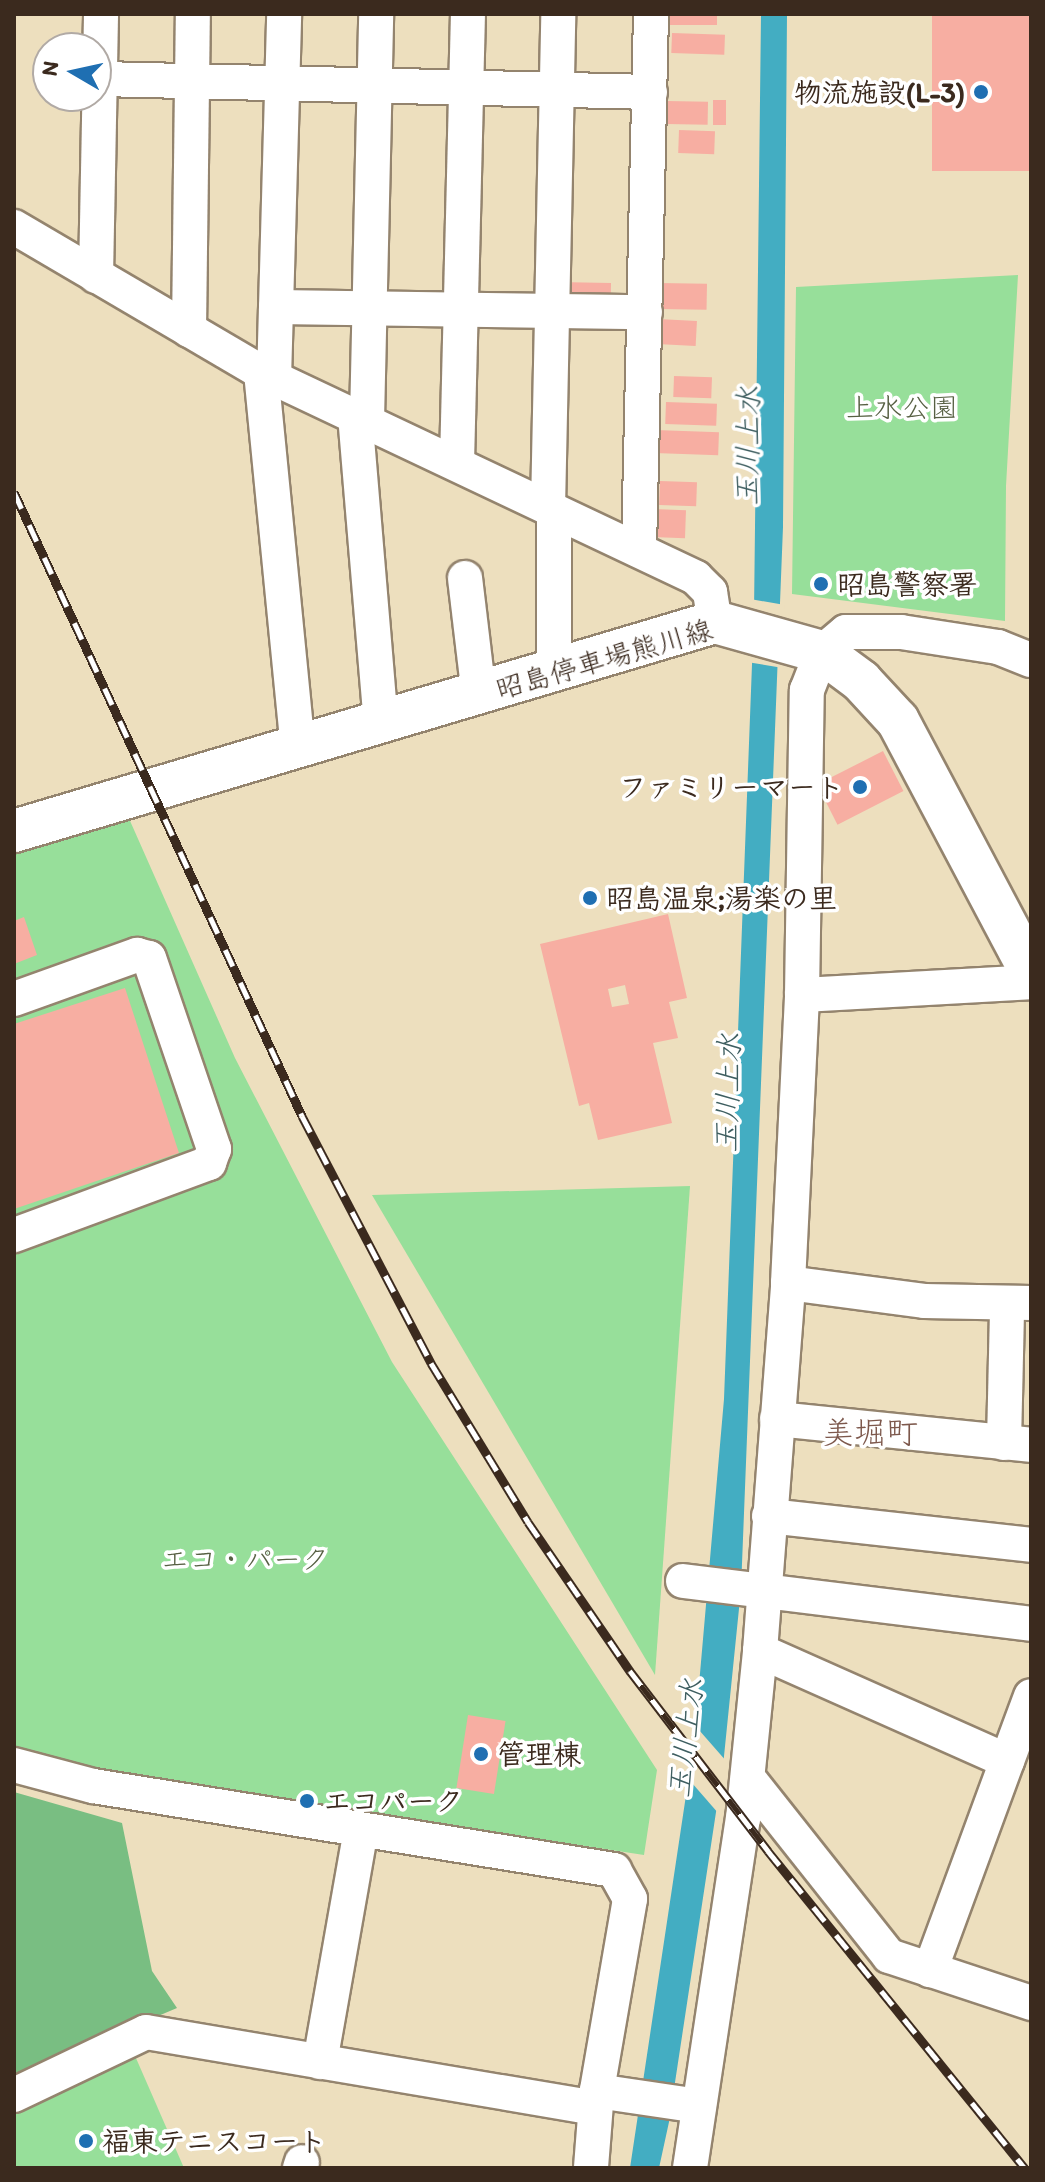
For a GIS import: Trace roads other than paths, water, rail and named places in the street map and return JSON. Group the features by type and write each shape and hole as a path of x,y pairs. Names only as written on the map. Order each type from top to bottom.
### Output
{"main road":[{"name":"昭島停車場熊川線","path":"14,831 554,671 730,626 807,647 861,681 898,721 1031,972"}],"street":[{"path":"189,330 193,14"},
{"path":"284,14 276,307 267,375 298,746"},
{"path":"376,14 369,309 361,417 381,722"},
{"path":"457,463 468,14"},
{"path":"554,671 552,313 558,14"},
{"path":"639,550 651,14"},
{"path":"112,79 650,92"},
{"path":"96,276 99,112"},
{"path":"14,227 267,375 696,578 710,592 730,626"},
{"path":"276,307 645,312"},
{"path":"465,578 479,695"},
{"path":"690,2168 687,2105 748,1778 760,1651 788,1283 802,995 807,647 846,632 901,632 998,647 1031,660"},
{"path":"14,999 137,955 149,958 214,1149 209,1163 14,1235"},
{"path":"802,995 1031,982"},
{"path":"777,1419 1017,1444 1019,1304 924,1301 788,1283"},
{"path":"769,1516 1031,1545"},
{"path":"683,1581 1031,1624"},
{"path":"760,1651 1007,1761"},
{"path":"930,1970 1031,1696"},
{"path":"14,1765 93,1786 614,1870 630,1899 591,2168"},
{"path":"748,1778 889,1956 1031,2003"},
{"path":"320,2062 361,1830"},
{"path":"14,2095 146,2032 320,2062 687,2105"}],"water":[{"path":"761,14 787,14 783,527 741,1589 723,1766 669,2122 659,2168 630,2168 694,1742 724,1399 754,612"}],"railway":[{"path":"14,492 302,1116 431,1363 528,1522 630,1671 768,1851 1025,2168"}],"place":[{"name":"物流施設(L-3)","path":"981,92"},
{"name":"昭島警察署","path":"821,584"},
{"name":"ファミリーマート","path":"860,787"},
{"name":"昭島温泉;湯楽の里","path":"590,898"},
{"name":"管理棟","path":"481,1754"},
{"name":"エコパーク","path":"307,1801"},
{"name":"福東テニスコート","path":"86,2141"}],"district":[{"name":"美堀町","path":"870,1432"}],"park label":[{"name":"上水公園","path":"902,407"},
{"name":"エコ・パーク","path":"245,1559"}],"water label":[{"name":"玉川上水","path":"748,446"},
{"name":"玉川上水","path":"728,1093"},
{"name":"玉川上水","path":"686,1738"}]}
